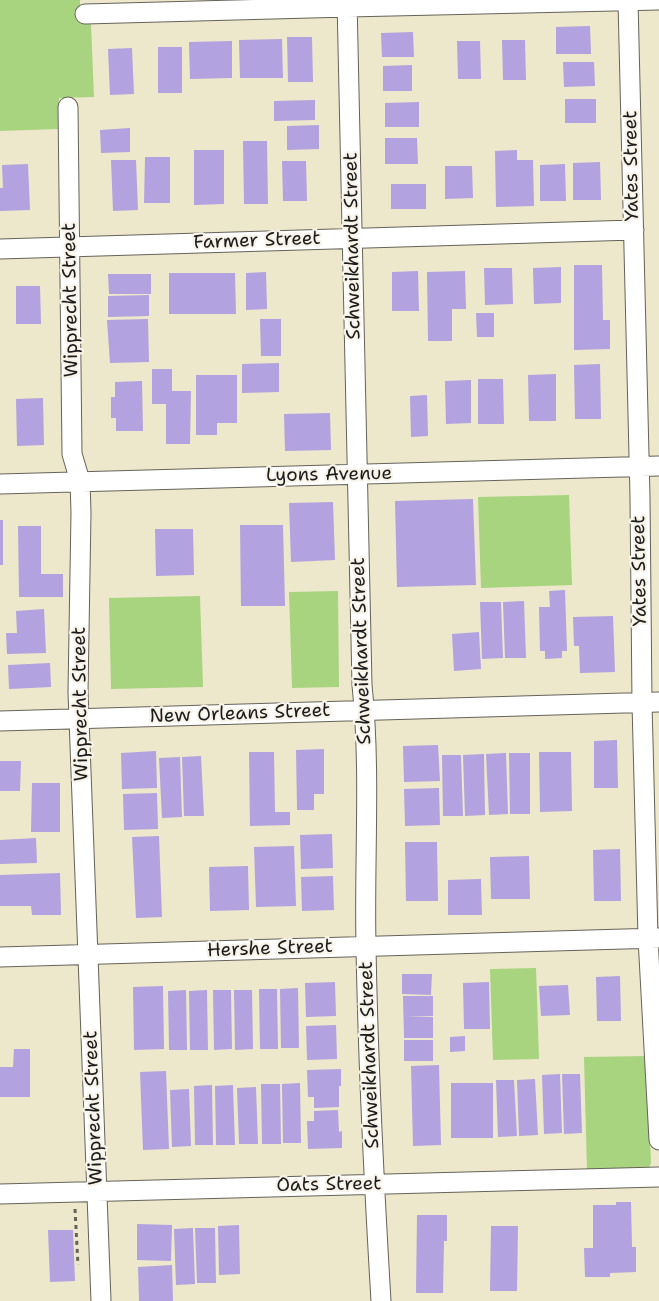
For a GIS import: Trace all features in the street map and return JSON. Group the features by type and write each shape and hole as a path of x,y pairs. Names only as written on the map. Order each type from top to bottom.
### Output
{"street":[{"path":"85,14 348,3 659,0"},
{"name":"Yates Street","path":"628,1 639,466 650,702 653,938 659,1140"},
{"name":"Schweikhardt Street","path":"348,3 362,685 366,737 366,945 374,1184 381,1301"},
{"name":"Wipprecht Street","path":"68,107 72,454 80,481 79,719 101,1301"},
{"name":"Farmer Street","path":"0,248 634,230"},
{"name":"Lyons Avenue","path":"0,484 659,466"},
{"name":"New Orleans Street","path":"0,721 650,702"},
{"name":"Hershe Street","path":"0,956 653,938"},
{"name":"Oats Street","path":"0,1194 97,1190 659,1178"}],"path":[{"path":"74,1191 79,1271"}],"green space":[{"path":"0,0 80,0 80,15 91,24 94,97 59,98 58,129 0,131"},
{"path":"569,495 572,585 481,588 478,497"},
{"path":"338,591 339,687 292,688 289,592"},
{"path":"200,596 203,687 111,689 109,598"},
{"path":"536,968 539,1059 493,1060 490,969"},
{"path":"647,1056 651,1163 649,1167 645,1170 587,1172 584,1057"}],"building":[{"path":"590,26 591,54 556,54 556,27"},
{"path":"413,32 414,57 382,57 381,33"},
{"path":"287,37 312,37 313,82 288,82"},
{"path":"282,39 283,78 240,78 239,40"},
{"path":"502,40 525,40 526,80 503,80"},
{"path":"232,41 232,78 190,79 189,42"},
{"path":"457,41 480,41 481,79 458,79"},
{"path":"158,47 182,47 182,93 158,93"},
{"path":"132,48 134,94 110,95 108,49"},
{"path":"563,62 594,62 595,86 564,87"},
{"path":"412,65 412,91 383,91 383,66"},
{"path":"565,99 596,99 596,123 565,123"},
{"path":"315,100 315,120 274,121 274,101"},
{"path":"419,102 419,127 385,127 385,103"},
{"path":"319,125 319,149 287,150 287,126"},
{"path":"130,128 130,152 101,153 100,130"},
{"path":"385,138 417,138 418,164 385,164"},
{"path":"243,141 267,141 268,204 244,204"},
{"path":"194,150 224,150 224,204 194,205"},
{"path":"517,150 517,160 533,160 534,206 496,207 495,151"},
{"path":"145,157 170,157 170,203 144,203"},
{"path":"111,160 136,160 138,210 113,211"},
{"path":"282,161 306,161 307,201 283,201"},
{"path":"600,162 601,200 573,200 573,163"},
{"path":"28,164 30,210 0,211 0,188 3,188 2,165"},
{"path":"565,164 566,201 540,201 540,165"},
{"path":"445,166 472,166 473,198 445,199"},
{"path":"391,184 426,184 426,209 391,209"},
{"path":"574,265 602,265 603,320 610,320 610,349 574,350"},
{"path":"561,267 561,303 534,304 533,268"},
{"path":"484,268 512,268 513,304 485,305"},
{"path":"418,271 419,311 392,311 392,272"},
{"path":"465,271 466,309 452,309 452,341 428,341 427,272"},
{"path":"266,272 267,309 246,310 246,273"},
{"path":"169,273 235,273 236,314 169,314"},
{"path":"108,274 151,274 151,294 109,294"},
{"path":"16,286 40,286 41,324 16,324"},
{"path":"149,295 149,316 108,317 108,296"},
{"path":"476,313 494,313 494,337 477,337"},
{"path":"148,319 149,362 110,363 107,320"},
{"path":"260,319 281,319 281,356 261,356"},
{"path":"279,363 279,392 242,393 242,364"},
{"path":"600,364 601,419 575,419 574,365"},
{"path":"152,369 172,369 172,391 191,391 190,444 166,444 166,404 152,404"},
{"path":"556,374 556,421 529,421 528,375"},
{"path":"196,375 237,375 237,423 217,423 217,435 196,435"},
{"path":"478,379 503,379 504,424 478,424"},
{"path":"471,380 471,423 446,424 445,381"},
{"path":"142,381 143,431 116,431 116,418 111,418 111,397 115,397 115,382"},
{"path":"427,395 428,436 411,437 410,396"},
{"path":"43,398 44,445 17,446 16,399"},
{"path":"330,413 331,450 285,451 284,414"},
{"path":"473,499 476,585 397,587 395,501"},
{"path":"333,502 335,560 291,562 289,503"},
{"path":"0,520 3,520 3,565 0,565"},
{"path":"240,525 283,525 285,606 241,606"},
{"path":"18,526 41,526 41,574 63,574 63,597 19,597"},
{"path":"155,529 193,529 194,575 156,576"},
{"path":"565,590 567,651 562,651 562,658 545,659 545,651 540,651 539,607 550,607 549,591"},
{"path":"524,601 526,658 505,658 503,602"},
{"path":"480,602 501,602 503,658 482,659"},
{"path":"44,609 46,653 7,654 6,633 17,633 16,611"},
{"path":"613,616 615,672 580,673 579,646 574,646 573,617"},
{"path":"479,632 481,669 454,671 452,634"},
{"path":"50,663 51,687 9,689 8,665"},
{"path":"617,740 618,788 594,788 594,741"},
{"path":"438,745 440,781 404,782 403,746"},
{"path":"324,749 324,794 314,794 314,810 297,810 296,750"},
{"path":"156,751 157,788 122,789 121,753"},
{"path":"249,752 274,752 275,812 290,812 290,825 250,826"},
{"path":"539,752 571,752 572,811 540,812"},
{"path":"506,753 508,814 489,815 486,754"},
{"path":"509,753 530,753 530,814 510,814"},
{"path":"484,754 485,815 465,816 463,755"},
{"path":"442,755 461,755 463,816 443,816"},
{"path":"201,756 204,816 184,816 182,757"},
{"path":"180,757 182,817 162,818 159,758"},
{"path":"0,761 21,761 20,791 0,791"},
{"path":"32,783 60,783 60,832 31,832"},
{"path":"439,788 440,825 405,826 404,789"},
{"path":"157,793 158,829 124,830 123,794"},
{"path":"332,834 333,868 301,869 300,835"},
{"path":"159,836 162,917 136,918 132,837"},
{"path":"36,838 37,863 0,864 0,840"},
{"path":"405,842 437,842 438,901 406,901"},
{"path":"294,846 296,906 256,907 254,847"},
{"path":"620,849 621,901 594,901 593,850"},
{"path":"529,856 530,899 491,899 490,857"},
{"path":"248,866 249,910 210,911 209,867"},
{"path":"60,873 61,915 32,915 31,906 0,906 0,875"},
{"path":"333,876 334,910 302,911 301,877"},
{"path":"481,879 482,915 448,915 448,880"},
{"path":"402,974 432,974 431,995 402,994"},
{"path":"620,976 621,1021 597,1021 596,977"},
{"path":"335,982 336,1016 306,1017 305,983"},
{"path":"489,982 490,1029 464,1029 463,983"},
{"path":"568,985 570,1015 541,1016 539,986"},
{"path":"163,986 164,1049 134,1050 133,987"},
{"path":"298,988 299,1048 281,1048 280,989"},
{"path":"259,989 277,989 278,1049 260,1049"},
{"path":"186,990 187,1050 169,1050 168,991"},
{"path":"207,990 208,1050 190,1050 189,991"},
{"path":"213,990 231,990 232,1049 214,1050"},
{"path":"234,990 252,990 253,1049 235,1050"},
{"path":"403,996 433,996 433,1016 406,1017 433,1017 433,1038 404,1038"},
{"path":"336,1025 337,1059 307,1060 306,1026"},
{"path":"465,1036 465,1051 450,1052 450,1037"},
{"path":"404,1040 433,1040 433,1061 404,1061"},
{"path":"14,1049 30,1049 30,1097 0,1097 0,1067 13,1067"},
{"path":"439,1065 441,1145 413,1146 411,1066"},
{"path":"341,1069 339,1107 314,1108 314,1097 308,1097 307,1070"},
{"path":"166,1071 169,1149 143,1150 140,1072"},
{"path":"560,1074 562,1133 544,1134 542,1075"},
{"path":"562,1074 580,1074 582,1133 564,1134"},
{"path":"535,1079 538,1135 519,1136 517,1080"},
{"path":"496,1080 514,1080 517,1136 498,1137"},
{"path":"300,1083 301,1143 283,1143 282,1084"},
{"path":"451,1083 493,1083 493,1138 451,1138"},
{"path":"261,1084 280,1084 281,1144 262,1144"},
{"path":"212,1085 213,1145 195,1145 194,1086"},
{"path":"233,1085 235,1145 216,1145 215,1086"},
{"path":"256,1087 258,1144 239,1144 237,1088"},
{"path":"189,1089 191,1146 172,1147 170,1090"},
{"path":"338,1110 339,1132 342,1131 342,1148 308,1149 307,1121 314,1121 314,1111"},
{"path":"616,1202 631,1202 632,1247 636,1247 636,1272 610,1273 610,1277 585,1277 584,1248 593,1248 593,1205 616,1205"},
{"path":"417,1215 447,1215 447,1241 444,1241 443,1293 416,1293"},
{"path":"137,1224 172,1225 171,1261 137,1260"},
{"path":"239,1225 240,1274 219,1275 218,1226"},
{"path":"491,1226 518,1226 517,1291 490,1291"},
{"path":"193,1228 195,1284 176,1285 174,1229"},
{"path":"195,1228 215,1228 216,1283 197,1283"},
{"path":"48,1230 73,1230 75,1281 50,1282"},
{"path":"172,1265 173,1301 139,1301 138,1267"}]}
